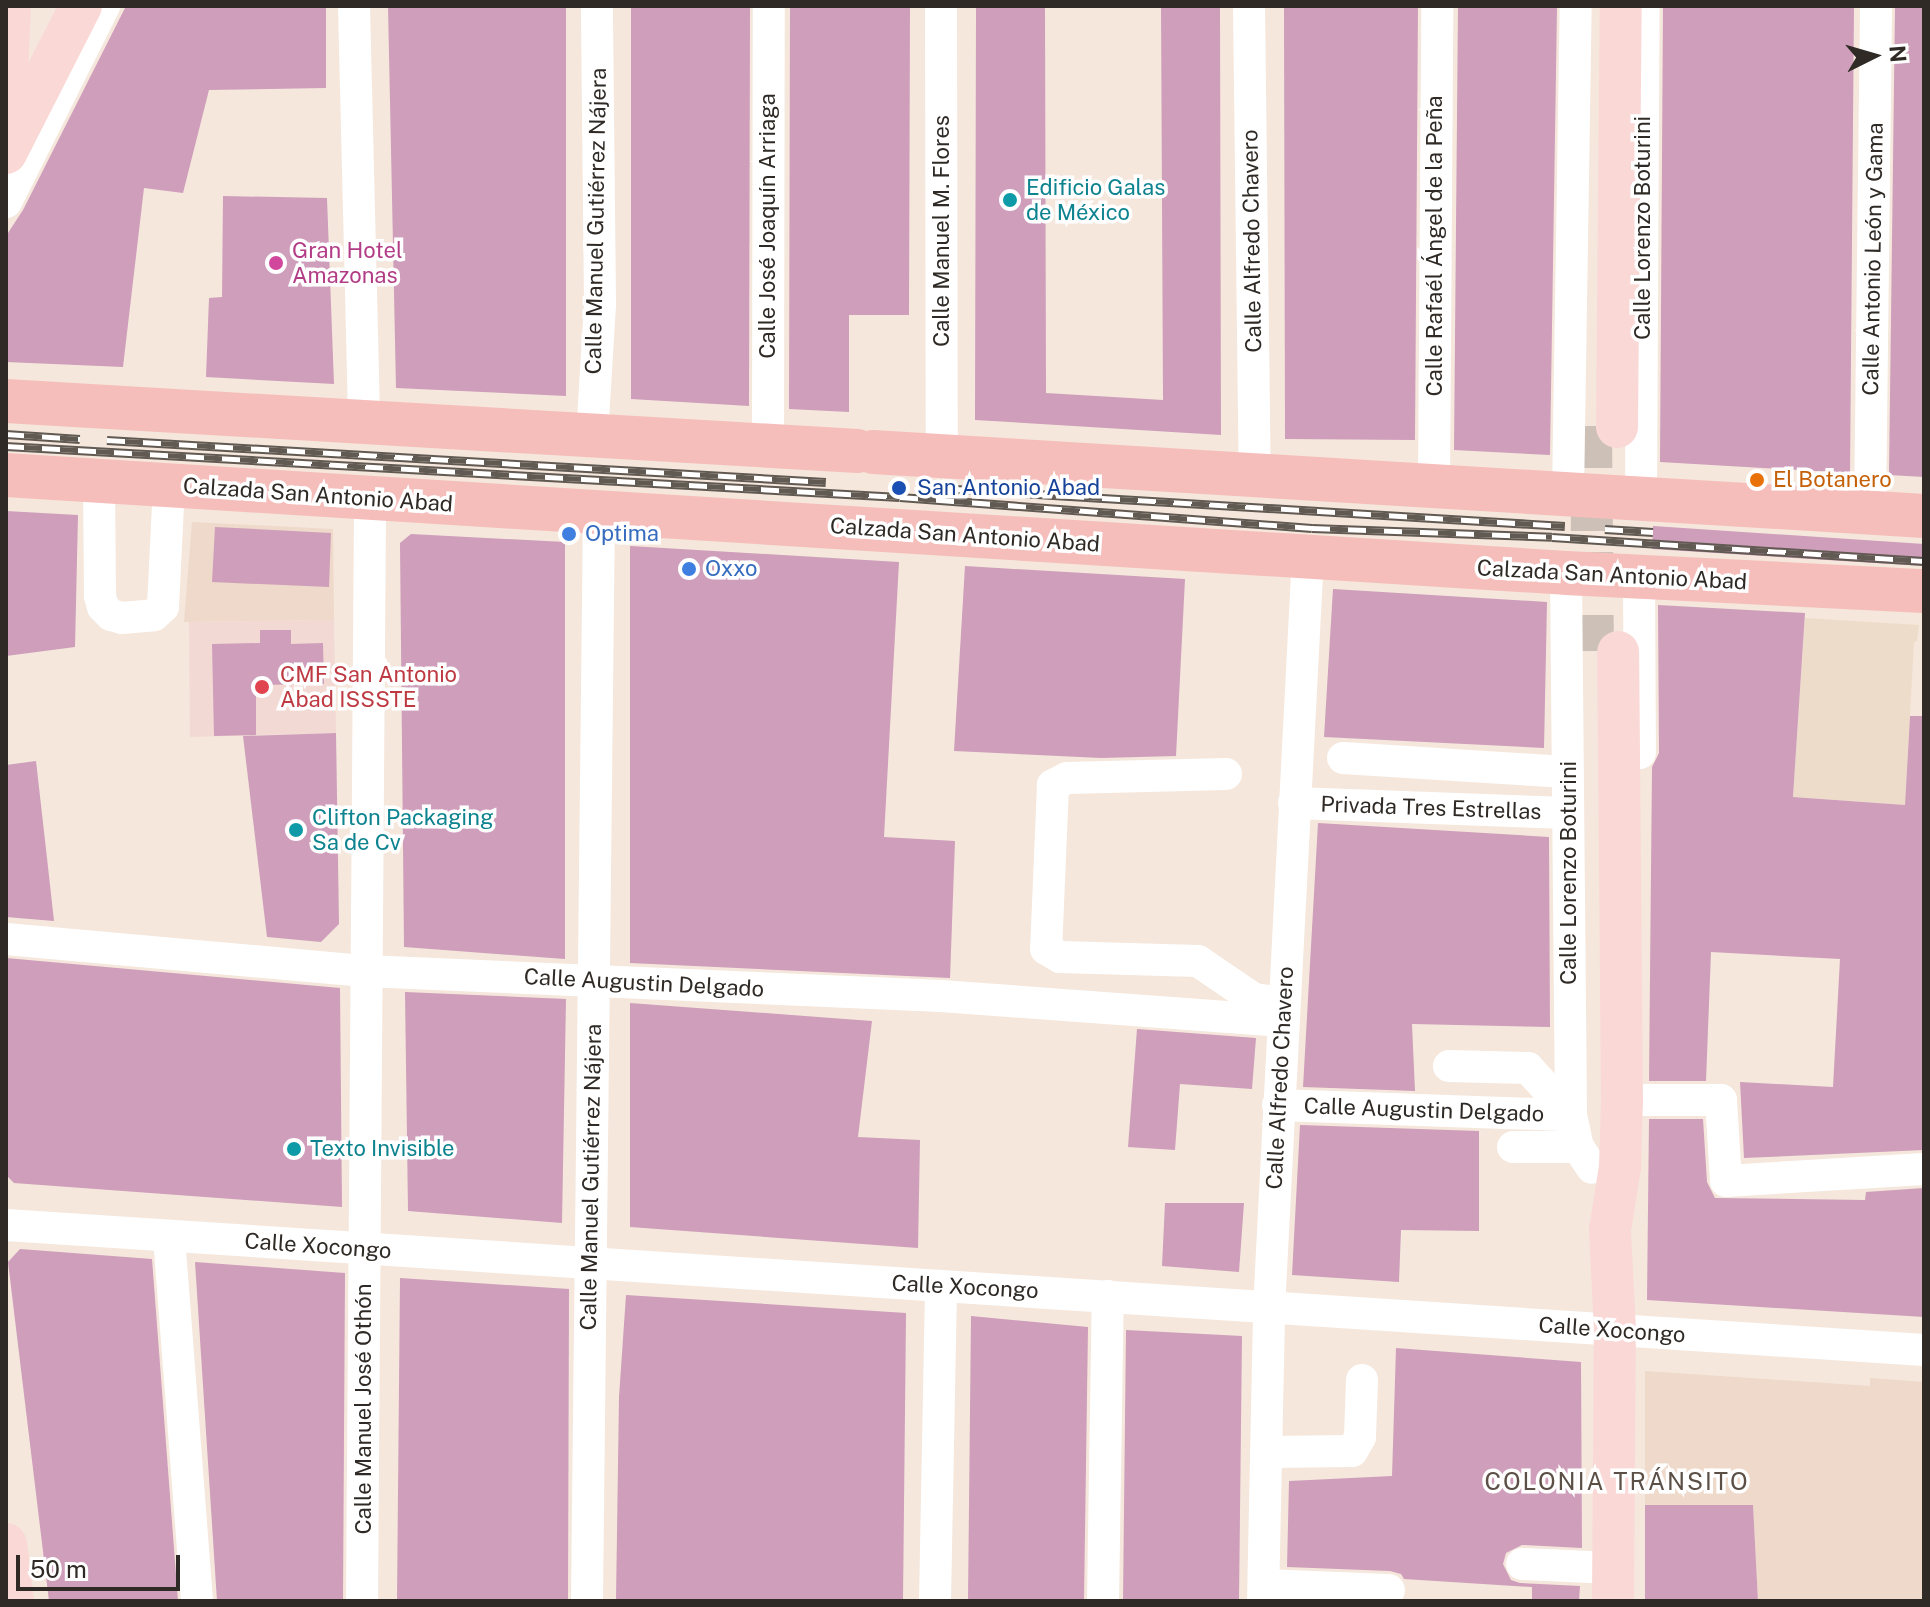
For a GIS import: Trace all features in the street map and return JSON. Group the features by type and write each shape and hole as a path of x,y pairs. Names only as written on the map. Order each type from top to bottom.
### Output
{"highway":[{"path":"6,401 1924,516"},
{"name":"Calzada San Antonio Abad","path":"6,475 1566,573 1924,591"}],"main road":[{"path":"6,96 10,6"},
{"path":"6,153 81,6"},
{"name":"Calle Lorenzo Boturini","path":"1598,6 1604,427 1621,6"},
{"name":"Calle Lorenzo Boturini","path":"1610,1230 1585,1158 1606,652 1622,1100 1620,1167 1610,1230 1615,1330 1613,1584"},
{"path":"6,1544 13,1601"}],"street":[{"path":"6,202 104,6"},
{"path":"354,6 364,421"},
{"name":"Calle Manuel Gutiérrez Nájera","path":"592,436 600,304 597,6"},
{"name":"Calle José Joaquín Arriaga","path":"768,446 769,6"},
{"name":"Calle Manuel M. Flores","path":"941,6 942,456"},
{"name":"Calle Alfredo Chavero","path":"1249,6 1255,475"},
{"name":"Calle Rafaél Ángel de la Peña","path":"1434,486 1437,6"},
{"path":"1568,495 1576,6"},
{"name":"Calle Lorenzo Boturini","path":"1641,498 1644,6"},
{"name":"Calle Antonio León y Gama","path":"1870,512 1876,6"},
{"path":"99,481 100,596 103,607 111,615 122,618 154,615 163,607 169,485"},
{"name":"Calle Manuel José Othón","path":"362,1601 370,498"},
{"name":"Calle Manuel Gutiérrez Nájera","path":"587,1601 599,512"},
{"name":"Calle Alfredo Chavero","path":"1263,1593 1269,1309 1308,556"},
{"name":"Calle Lorenzo Boturini","path":"1566,573 1571,1115 1585,1158"},
{"name":"Calle Lorenzo Boturini","path":"1622,1100 1633,1084 1638,1058 1639,577"},
{"path":"1343,758 1568,772"},
{"path":"1226,774 1067,778 1053,785 1046,949 1060,957 1198,961 1254,999 1282,1012"},
{"name":"Privada Tres Estrellas","path":"1294,803 1568,813"},
{"name":"Calle Augustin Delgado","path":"6,939 366,971 1282,1012"},
{"path":"1449,1066 1528,1068 1571,1115"},
{"path":"1622,1100 1721,1100 1726,1181 1924,1169"},
{"name":"Calle Augustin Delgado","path":"1278,1105 1571,1115"},
{"path":"1513,1147 1585,1158"},
{"name":"Calle Xocongo","path":"6,1225 1924,1350"},
{"path":"169,1237 197,1601"},
{"path":"935,1601 941,1286"},
{"path":"1103,1601 1108,1296"},
{"path":"1266,1452 1352,1451 1360,1437 1362,1380"},
{"path":"1522,1564 1613,1584"},
{"path":"1263,1593 1389,1590"}],"shaded area":[{"path":"192,522 333,529 334,620 184,622"},
{"path":"1805,618 1919,625 1917,641 1914,642 1905,805 1793,797"},
{"name":"CMF San Antonio Abad ISSSTE","path":"334,620 336,733 190,737 189,622"},
{"path":"1645,1371 1870,1386 1870,1378 1924,1382 1924,1601 1758,1601 1753,1505 1645,1505"}],"building":[{"path":"126,6 326,6 326,88 209,90 183,193 144,188 123,367 6,362 6,236 23,210"},
{"path":"388,6 566,6 566,396 396,388"},
{"path":"631,6 750,6 749,406 631,399"},
{"path":"790,6 910,6 909,315 849,315 849,412 789,409"},
{"name":"Edificio Galas de México","path":"976,6 1045,6 1046,393 1163,400 1161,6 1220,6 1221,435 975,420"},
{"path":"1284,6 1418,6 1415,440 1285,439"},
{"path":"1458,6 1557,6 1550,455 1454,450"},
{"path":"1663,6 1854,6 1850,473 1660,462"},
{"path":"1895,6 1924,6 1924,477 1889,475"},
{"name":"Gran Hotel Amazonas","path":"223,196 327,198 334,384 206,377 209,298 222,297"},
{"path":"6,511 78,515 75,647 6,656"},
{"path":"1653,526 1924,544 1924,566 1652,549"},
{"path":"215,527 331,533 329,587 212,582"},
{"path":"411,534 565,542 565,959 404,947 400,543"},
{"path":"630,546 899,562 884,837 955,841 950,978 630,963"},
{"path":"965,566 1185,579 1176,756 1101,758 954,751"},
{"path":"1333,589 1547,602 1544,748 1324,737"},
{"path":"1658,605 1805,613 1793,797 1905,805 1910,716 1924,716 1924,1150 1744,1158 1740,1082 1833,1087 1840,959 1711,952 1706,1081 1649,1081 1652,767 1659,753"},
{"path":"260,630 291,630 291,644 323,643 324,684 256,685 256,735 214,736 212,644 260,643"},
{"name":"Clifton Packaging Sa de Cv","path":"336,733 339,924 321,942 267,937 243,736"},
{"path":"36,761 54,921 6,917 6,765"},
{"path":"1318,823 1549,837 1550,1027 1412,1024 1415,1091 1303,1087"},
{"path":"6,958 340,988 342,1207 14,1183 6,1175"},
{"path":"405,992 566,999 562,1223 408,1211"},
{"path":"630,1003 872,1021 858,1137 920,1140 918,1248 630,1227"},
{"path":"1137,1029 1256,1038 1252,1089 1180,1084 1175,1150 1128,1147"},
{"path":"1649,1119 1703,1119 1707,1182 1715,1198 1865,1200 1866,1192 1924,1188 1924,1317 1647,1300"},
{"path":"1300,1125 1479,1131 1479,1231 1401,1230 1399,1282 1292,1275"},
{"path":"1165,1203 1244,1203 1239,1272 1162,1266"},
{"path":"20,1249 152,1259 178,1601 49,1601 8,1262"},
{"path":"195,1262 345,1273 343,1601 217,1601"},
{"path":"400,1278 569,1289 568,1601 397,1601"},
{"path":"626,1295 906,1313 903,1601 616,1601 619,1397"},
{"path":"971,1316 1088,1327 1084,1601 968,1601"},
{"path":"1126,1330 1242,1336 1239,1601 1123,1601"},
{"path":"1396,1348 1581,1362 1582,1548 1522,1545 1506,1553 1503,1564 1511,1580 1520,1583 1580,1586 1579,1601 1532,1601 1532,1587 1404,1579 1401,1574 1390,1571 1287,1567 1289,1481 1392,1476"},
{"path":"1645,1505 1753,1505 1758,1601 1645,1601"}],"tunnel":[{"path":"1591,426 1593,651"}],"railway":[{"path":"6,434 80,439"},
{"path":"107,440 826,482"},
{"path":"6,446 900,497 1312,528 1552,537 1924,561"},
{"path":"922,487 1565,526"},
{"path":"1605,529 1653,532"}],"place":[{"name":"Edificio Galas de México","path":"1010,200"},
{"name":"Gran Hotel Amazonas","path":"276,263"},
{"name":"El Botanero","path":"1757,480"},
{"name":"San Antonio Abad","path":"899,488"},
{"name":"Optima","path":"569,534"},
{"name":"Oxxo","path":"689,569"},
{"name":"CMF San Antonio Abad ISSSTE","path":"262,687"},
{"name":"Clifton Packaging Sa de Cv","path":"296,830"},
{"name":"Texto Invisible","path":"294,1149"}],"district":[{"name":"COLONIA TRÁNSITO","path":"1617,1482"}]}
